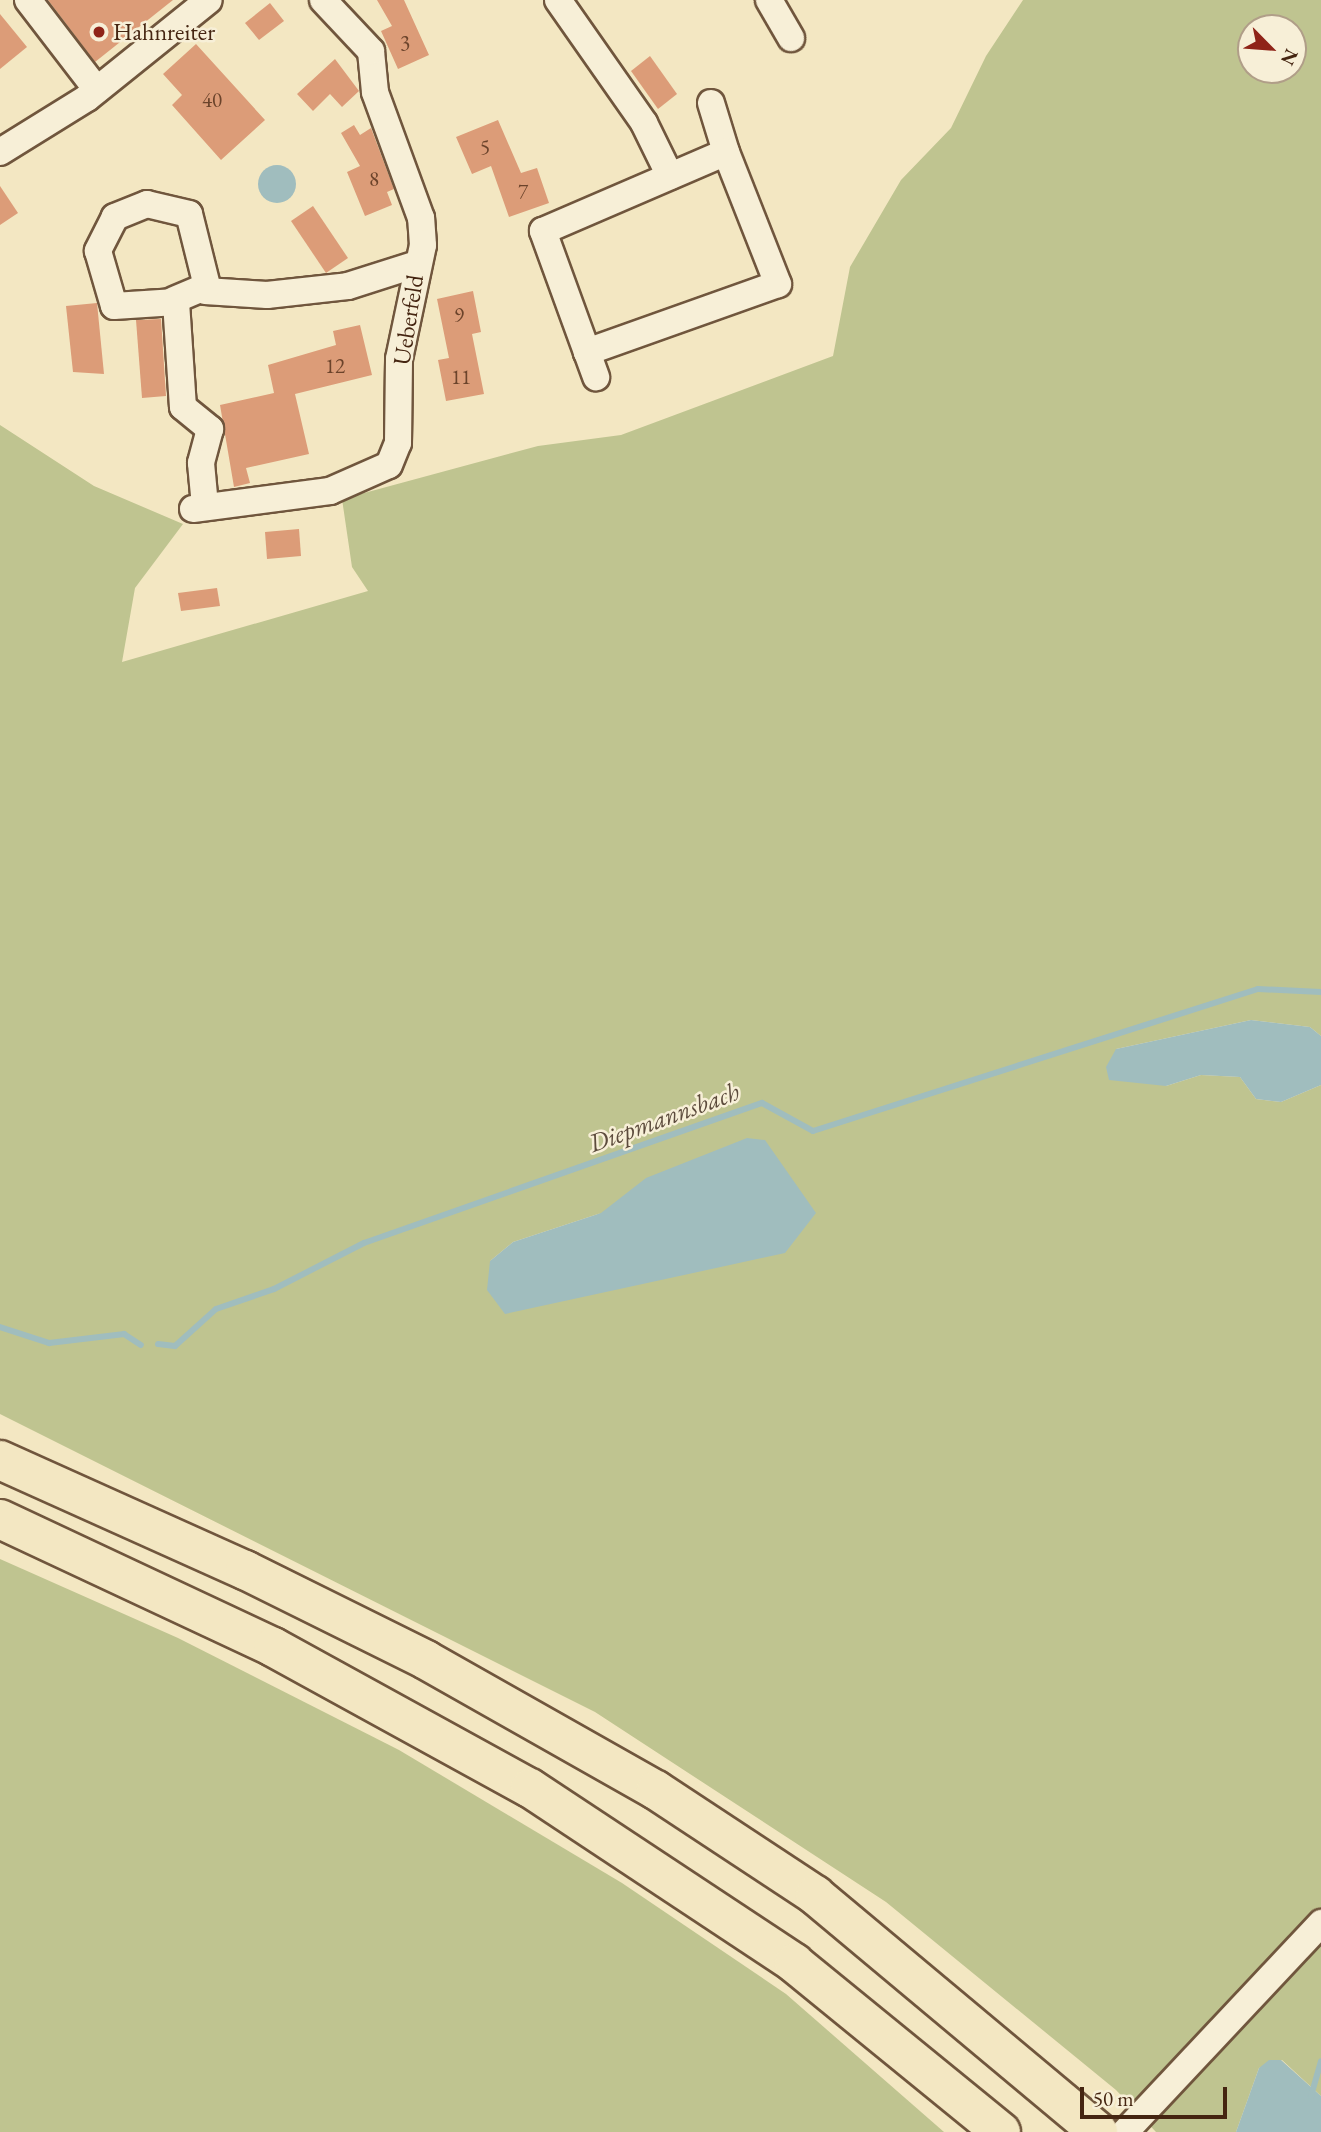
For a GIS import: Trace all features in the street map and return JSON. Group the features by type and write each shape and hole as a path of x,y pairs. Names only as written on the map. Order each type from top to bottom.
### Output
{"highway":[{"path":"0,1460 245,1570 499,1697 815,1895 981,2028 1098,2132"},
{"path":"0,1519 273,1647 530,1788 694,1892 937,2075 1000,2132"}],"street":[{"path":"29,0 97,90"},
{"path":"0,152 97,90 209,0"},
{"name":"Ueberfeld","path":"174,300 183,407 210,429 201,463 199,508 330,491 391,463 399,359 417,264 421,218 375,92 375,62 323,0"},
{"path":"769,0 790,38"},
{"path":"567,3 644,123 670,176"},
{"path":"587,352 778,284 726,152 710,103"},
{"path":"596,377 543,231 726,152"},
{"path":"205,291 202,254 189,214 147,204 115,217 98,251 114,306 174,300 205,291 267,295 348,286 417,264"},
{"path":"1125,2132 1321,1923"}],"green space":[{"path":"1023,0 1321,0 1321,1036 1310,1027 1251,1020 1116,1049 1166,1086 1201,1075 1240,1077 1256,1099 1281,1102 1321,1085 1321,2096 1282,2060 1259,2068 1236,2132 1156,2132 1116,2090 886,1902 595,1712 0,1414 0,425 94,486 183,524 135,588 122,662 368,591 352,567 342,499 538,446 621,435 833,356 850,267 901,180 951,128 986,56","holes":["601,1213 490,1261 513,1242"]},
{"path":"0,1559 178,1638 399,1750 622,1883 786,1994 944,2132 0,2132"}],"water":[{"path":"277,165 291,170 296,184 291,198 277,203 263,198 258,184 263,170"},
{"path":"1251,1020 1310,1027 1321,1036 1321,1085 1281,1102 1256,1099 1240,1077 1201,1075 1166,1086 1109,1080 1106,1067 1116,1049"},
{"path":"747,1138 765,1140 816,1213 785,1253 505,1314 487,1290 490,1261 513,1242 601,1213 646,1178"},
{"path":"1269,2060 1281,2060 1321,2096 1321,2132 1236,2132 1259,2068"}],"building":[{"name":"Hahnreiter","path":"48,0 173,0 95,62"},
{"path":"377,0 404,0 429,55 398,69 381,31 392,26"},
{"path":"270,3 284,21 259,40 245,23"},
{"path":"0,14 27,47 0,69"},
{"path":"196,44 265,120 221,160 172,105 182,95 163,74"},
{"path":"650,56 677,94 658,109 631,71"},
{"path":"335,59 359,91 342,107 330,94 313,111 297,94"},
{"path":"498,120 521,173 537,168 549,203 509,217 491,166 472,174 456,137"},
{"path":"354,125 360,135 371,128 394,189 387,192 392,205 365,216 347,172 360,166 341,133"},
{"path":"0,186 18,213 0,225"},
{"path":"313,206 348,258 326,273 291,221"},
{"path":"473,291 481,332 472,334 484,394 446,401 438,360 449,358 437,299"},
{"path":"97,303 104,374 73,372 66,306"},
{"path":"161,319 166,396 142,398 136,320"},
{"path":"360,325 372,375 295,394 309,454 246,468 250,483 234,487 220,405 274,393 268,365 336,345 333,331"},
{"path":"299,529 301,556 267,559 265,532"},
{"path":"217,588 220,606 181,611 178,593"}],"waterway":[{"name":"Diepmannsbach","path":"158,1344 175,1346 216,1309 274,1289 364,1243 762,1103 813,1131 1258,989 1321,992"},
{"name":"Diepmannsbach","path":"0,1327 49,1343 124,1334 141,1345"},
{"path":"1311,2096 1321,2061"}],"place":[{"name":"Hahnreiter","path":"99,32"}]}
